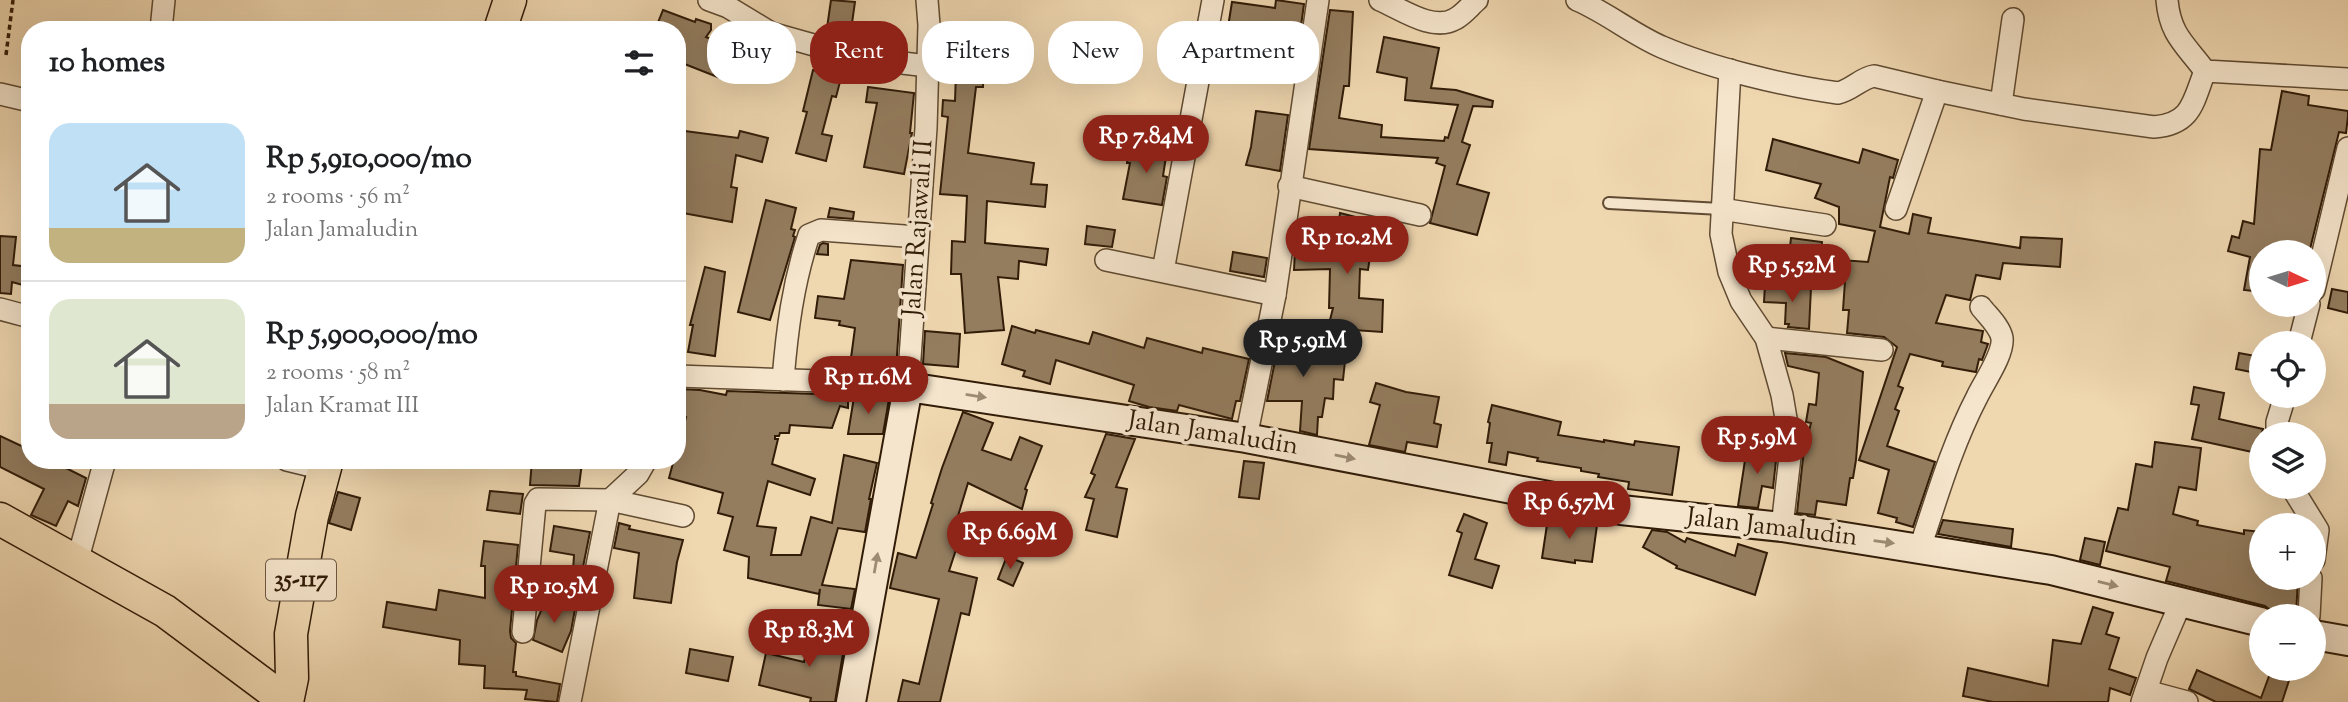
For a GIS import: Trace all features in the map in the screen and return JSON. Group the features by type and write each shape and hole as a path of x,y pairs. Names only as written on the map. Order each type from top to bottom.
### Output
{"main road":[{"path":"503,21 510,0"},
{"name":"35-117","path":"287,702 292,678 291,634 312,516 325,469"},
{"path":"0,519 165,611 287,702"}],"street":[{"path":"162,21 164,0"},
{"path":"709,0 729,7 771,33 860,58 922,65"},
{"name":"Jalan Rajawali II","path":"926,0 929,21"},
{"path":"1163,271 1213,0"},
{"path":"1246,438 1275,295 1318,0"},
{"path":"1380,0 1428,22 1441,24 1455,20 1477,0"},
{"path":"1577,0 1661,46 1730,69 1838,93 1874,76 2001,104 2154,127 2171,126 2186,117 2205,71"},
{"path":"2167,0 2169,20 2176,36 2205,71 2348,79"},
{"path":"2001,104 2014,19"},
{"path":"1730,69 1721,234 1729,272 1741,301 1766,338 1782,394 1791,448 1782,527"},
{"name":"Jalan Rajawali II","path":"851,702 908,387 927,84"},
{"path":"1896,209 1937,91"},
{"path":"0,94 21,99"},
{"path":"2326,256 2341,213 2348,148"},
{"path":"1289,186 1420,215"},
{"path":"1721,209 1825,225"},
{"path":"783,380 789,313 808,235 821,230 918,237"},
{"path":"1106,260 1275,295"},
{"path":"1920,548 1950,458 1969,412 2001,350 2002,337 1981,307"},
{"path":"0,309 21,315"},
{"path":"1766,338 1882,350"},
{"path":"686,376 908,387"},
{"name":"Jalan Jamaludin","path":"908,387 1246,438 1621,510 1782,527 2051,570 2249,619"},
{"path":"77,562 103,469"},
{"path":"570,702 610,500 641,469"},
{"path":"523,632 535,504 543,498 610,500 683,516"},
{"path":"2181,602 2144,697 2187,702"},
{"path":"2326,637 2348,641"}],"lane":[{"path":"1609,203 1721,209"}],"path":[{"path":"6,55 13,0"}],"building":[{"path":"831,0 855,2 852,21 828,21"},
{"path":"1276,0 1304,4 1302,21 1229,21 1232,2 1275,8"},
{"path":"663,10 695,22 696,19 707,23 707,73 686,65 686,21 659,21"},
{"path":"1330,10 1353,12 1349,86 1344,86 1339,118 1382,125 1381,137 1444,141 1445,137 1448,138 1458,105 1405,100 1407,78 1377,72 1384,37 1439,48 1431,88 1456,90 1493,101 1492,107 1473,106 1462,142 1470,145 1457,184 1489,193 1477,235 1430,223 1445,166 1436,163 1438,158 1309,149"},
{"path":"810,82 839,84 836,97 832,96 822,134 832,136 826,161 796,153 807,112 803,111"},
{"path":"956,84 983,84 983,87 976,87 968,153 1034,163 1031,184 1047,185 1045,207 987,201 985,243 1048,249 1046,265 1019,261 1018,279 998,277 1004,330 965,333 961,274 951,274 952,241 965,242 967,196 940,194 948,117 942,116 943,100 955,101"},
{"path":"868,87 914,93 912,133 904,174 864,167 877,103 866,102"},
{"path":"2282,91 2309,96 2308,105 2348,111 2346,133 2339,132 2312,240 2249,240 2249,257 2228,251 2232,236 2239,238 2243,221 2254,224 2260,149 2271,150"},
{"path":"1256,111 1288,115 1280,171 1246,165"},
{"path":"686,131 738,138 740,131 768,138 762,162 736,155 731,187 737,188 732,222 686,214"},
{"path":"1773,139 1859,163 1863,149 1898,160 1893,178 1890,177 1880,227 1909,234 1913,214 1931,218 1928,233 2020,248 2021,237 2062,239 2060,267 2003,263 2000,279 1976,275 1970,300 1946,295 1936,323 1983,331 1981,342 1988,344 1982,360 1979,359 1976,372 1942,366 1943,362 1910,354 1898,386 1903,388 1895,409 1899,411 1887,446 1935,462 1913,527 1896,522 1897,518 1878,513 1889,470 1859,460 1897,347 1884,337 1847,333 1849,310 1843,310 1845,281 1826,279 1827,259 1868,262 1875,231 1839,224 1839,207 1815,198 1821,184 1766,170"},
{"path":"1130,144 1167,150 1163,176 1167,177 1162,205 1123,199 1130,163 1127,163"},
{"path":"766,200 796,208 791,229 795,230 795,237 770,320 738,312"},
{"path":"830,208 854,212 853,219 828,217"},
{"path":"1340,213 1375,222 1368,270 1360,269 1359,298 1383,300 1382,332 1354,330 1353,335 1328,328 1333,308 1329,308 1330,269 1294,270 1295,251 1335,250"},
{"path":"1087,226 1115,230 1112,247 1085,244"},
{"path":"0,236 16,237 13,265 21,266 21,284 12,282 11,294 0,293"},
{"path":"1791,238 1822,242 1820,260 1789,256"},
{"path":"823,243 828,244 828,255 817,254"},
{"path":"1233,252 1267,258 1264,277 1230,271"},
{"path":"851,260 903,265 896,370 872,367 873,361 851,358 855,328 839,325 840,321 815,318 818,296 844,299"},
{"path":"2249,262 2249,291 2244,290"},
{"path":"705,267 725,272 715,356 688,352 693,325 690,325"},
{"path":"1765,285 1811,288 1809,329 1788,327 1789,324 1785,324 1786,303 1764,302"},
{"path":"2332,289 2348,292 2348,313 2328,308"},
{"path":"1012,326 1089,344 1093,332 1144,348 1147,338 1202,353 1203,348 1249,359 1240,401 1236,401 1232,419 1179,405 1177,411 1149,407 1129,401 1134,385 1056,360 1050,384 1023,376 1025,371 1002,364"},
{"path":"1282,326 1302,332 1298,356 1345,361 1343,380 1334,379 1333,399 1325,398 1322,417 1318,417 1317,435 1300,431 1302,401 1267,401"},
{"path":"925,331 960,334 958,367 923,364"},
{"path":"1785,353 1826,357 1863,372 1856,460 1846,505 1817,501 1815,515 1797,513 1804,449 1811,423 1806,422 1809,404 1816,405 1819,373 1788,366"},
{"path":"2239,353 2249,355 2249,372 2236,369"},
{"path":"1376,383 1406,392 1439,397 1434,423 1441,425 1437,447 1407,442 1405,452 1369,445 1380,405 1370,402"},
{"path":"2194,387 2224,393 2219,419 2249,426 2249,451 2192,439 2199,405 2191,404"},
{"path":"686,389 726,395 727,391 848,395 848,408 840,406 832,428 790,425 789,433 775,436 775,439 778,439 772,464 815,479 810,495 768,481 757,526 776,528 771,555 801,555 811,517 832,523 844,455 877,463 865,532 838,528 822,585 855,589 851,609 818,605 820,589 819,594 748,578 749,557 724,550 733,517 718,513 723,493 669,478 671,469 686,469"},
{"path":"854,397 889,399 883,434 848,434"},
{"path":"1492,405 1561,422 1558,435 1634,445 1635,441 1679,447 1672,495 1628,489 1629,482 1598,477 1599,474 1581,471 1581,468 1537,461 1538,458 1508,452 1506,465 1489,462 1492,443 1487,443 1488,422"},
{"path":"963,412 993,423 982,450 1011,460 1020,437 1042,446 1025,489 1027,490 1022,509 968,483 958,516 966,519 949,571 977,578 969,615 961,613 940,702 898,702 903,680 919,684 939,599 890,588 898,553 916,558 942,468"},
{"path":"1106,434 1135,439 1116,487 1127,489 1117,537 1086,530 1094,499 1085,497 1095,475 1091,473"},
{"path":"0,436 21,446 21,469 68,469 86,478 78,506 68,501 56,526 31,515 44,489 0,467"},
{"path":"2155,442 2201,448 2196,490 2179,487 2173,514 2198,521 2197,525 2244,534 2244,530 2249,531 2249,590 2297,590 2297,604 2257,604 2166,581 2170,567 2106,551 2118,508 2128,510 2136,464 2152,467"},
{"path":"1747,447 1777,451 1773,488 1762,486 1758,508 1738,506"},
{"path":"1244,461 1264,463 1259,499 1239,497"},
{"path":"531,469 581,469 579,486 530,485"},
{"path":"490,491 523,494 520,514 487,510"},
{"path":"338,492 360,498 351,530 329,523"},
{"path":"1464,514 1487,523 1475,559 1499,566 1492,588 1449,575 1462,533 1457,531"},
{"path":"1548,518 1597,525 1592,562 1575,560 1575,563 1542,558"},
{"path":"1943,520 2013,529 2011,547 1938,534"},
{"path":"619,523 630,526 629,529 683,540 671,603 634,598 639,553 614,548"},
{"path":"554,526 590,532 582,572 573,571 574,555 550,551"},
{"path":"1652,530 1667,532 1685,542 1687,538 1735,556 1738,544 1767,553 1755,595 1676,568 1677,566 1643,547"},
{"path":"2085,538 2105,542 2100,565 2080,560"},
{"path":"484,541 518,545 510,631 511,638 516,643 513,672 516,672 516,676 560,684 557,702 525,699 527,690 484,688 485,666 459,664 460,640 383,627 387,602 436,610 439,590 485,598 485,566 481,566"},
{"path":"1007,556 1023,563 1013,586 998,579"},
{"path":"547,597 575,609 571,631 562,652 533,640 537,620"},
{"path":"2093,607 2113,613 2106,634 2119,638 2109,669 2136,678 2130,695 2110,688 2108,702 1993,702 1963,696 1968,668 2048,686 2053,640 2081,644"},
{"path":"812,629 846,635 835,702 810,702 811,698 759,685 766,653 804,662"},
{"path":"690,649 733,657 728,681 686,673"},
{"path":"2197,670 2261,698 2267,681 2289,681 2282,702 2216,702 2189,689"}]}
